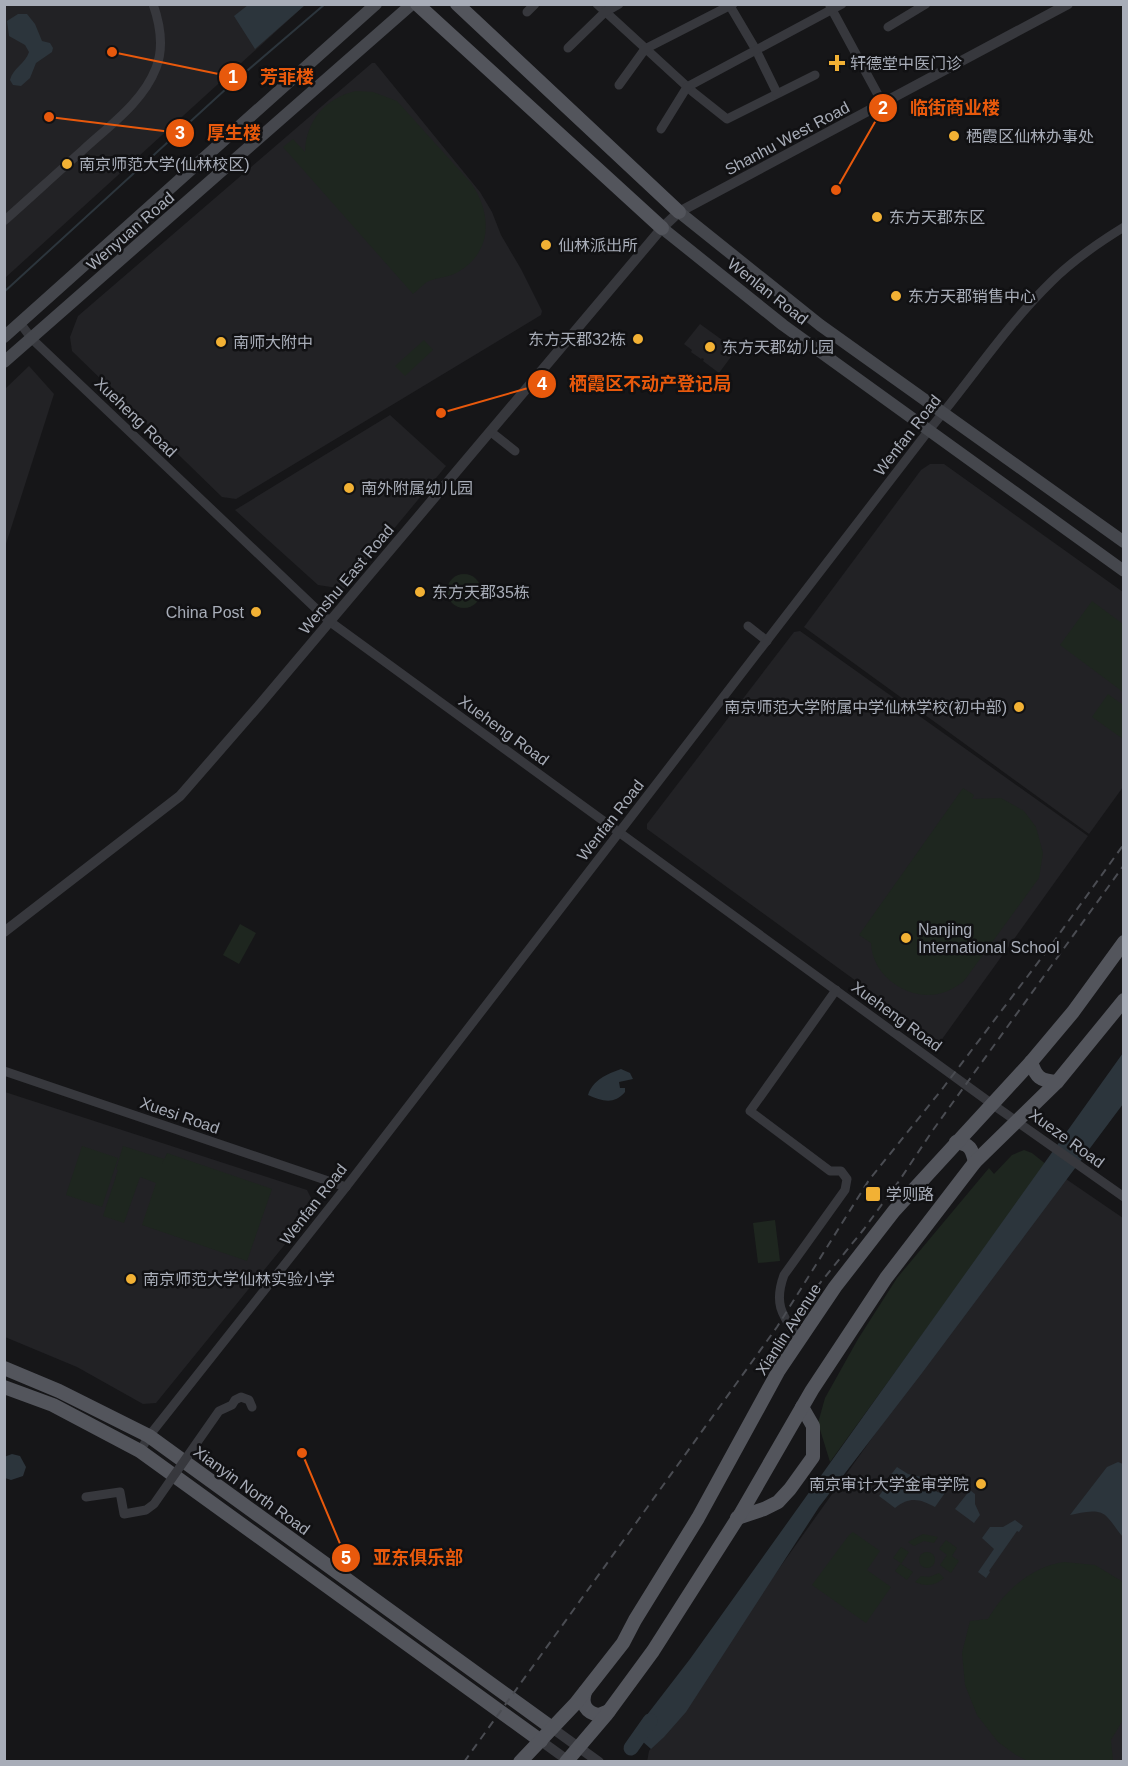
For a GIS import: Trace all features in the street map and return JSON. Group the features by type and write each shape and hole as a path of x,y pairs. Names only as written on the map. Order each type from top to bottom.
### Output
{"main road":[{"name":"Wenyuan Road","path":"4,337 376,4"},
{"name":"Wenyuan Road","path":"4,362 412,4"},
{"name":"Wenlan Road","path":"417,4 662,228 783,325 1124,571"},
{"name":"Wenlan Road","path":"457,4 679,212 820,325 1124,542"},
{"name":"Xianlin Avenue","path":"520,1761 585,1692 622,1643 698,1518 779,1370 835,1287 894,1211 1031,1062 1073,1012 1124,942"},
{"path":"568,1761 653,1652 737,1518 802,1407 886,1278 975,1162 1057,1082 1124,1000"},
{"path":"1031,1062 1035,1075 1044,1081 1057,1082"},
{"path":"956,1142 967,1143 973,1149 975,1162"},
{"name":"Xianyin North Road","path":"4,1368 59,1391 149,1436 552,1728"},
{"name":"Xianyin North Road","path":"4,1387 53,1405 140,1451 541,1741"},
{"path":"737,1518 778,1502 813,1457 813,1426 802,1407"},
{"path":"585,1692 583,1700 588,1711 598,1715 609,1711"}],"street":[{"path":"4,221 123,114 144,91 157,67 161,42 158,17 153,4"},
{"path":"527,12 535,4"},
{"path":"597,4 687,87 727,118 815,75"},
{"path":"568,48 605,12 619,4"},
{"path":"661,129 687,87 831,7 842,4"},
{"path":"888,27 926,4"},
{"name":"Shanhu West Road","path":"679,212 1068,4"},
{"path":"619,85 645,49 731,5 777,93"},
{"path":"831,7 883,104"},
{"name":"Wenshu East Road","path":"4,932 180,796 662,228 679,212"},
{"name":"Wenfan Road","path":"140,1451 149,1436 346,1187 929,430 1051,281 1086,251 1124,227"},
{"name":"Xueheng Road","path":"20,323 32,339 329,621 992,1104"},
{"path":"491,432 514,451"},
{"path":"748,626 767,641"},
{"path":"800,1340 781,1312 780,1285 784,1275 844,1190 847,1179 841,1171 830,1171 750,1111 836,990"},
{"name":"Xuesi Road","path":"4,1071 346,1187"},
{"name":"Xueze Road","path":"992,1104 1124,1197"},
{"path":"86,1497 120,1492 124,1514 147,1510 154,1504 219,1411 232,1405 241,1397 249,1400 252,1407"},
{"path":"552,1728 599,1761"},
{"path":"541,1741 568,1761"}],"shaded area":[{"name":"南京师范大学(仙林校区)","path":"5,5 305,5 5,278"},
{"path":"248,5 305,5 255,49 234,16"},
{"path":"18,14 27,14 35,24 42,41 50,43 53,48 52,52 36,63 30,78 21,86 13,85 10,80 29,52 25,45 9,36 7,21"},
{"path":"372,63 375,63 480,192 542,311 541,315 236,499 222,497 72,351 70,337 78,316"},
{"path":"356,91 373,92 397,101 471,183 483,207 486,231 478,254 458,272 429,281 413,294 283,147 293,139 305,152 309,130 319,112 335,99"},
{"name":"东方天郡幼儿园","path":"700,324 736,350 719,373 684,344"},
{"path":"424,340 433,350 405,376 395,366"},
{"path":"29,366 54,394 5,547 5,389"},
{"name":"南外附属幼儿园","path":"390,415 446,466 344,589 318,585 235,510"},
{"name":"南京师范大学附属中学仙林学校(初中部)","path":"930,464 944,464 1123,592 1123,787 1089,834 804,627 921,470"},
{"path":"464,574 476,579 481,591 476,603 464,608 452,603 447,591 452,579"},
{"path":"1092,601 1123,624 1123,692 1060,645"},
{"name":"Nanjing International School","path":"800,631 1088,836 940,1042 647,829 647,824 794,632"},
{"path":"1108,694 1123,705 1123,739 1092,717"},
{"path":"963,788 974,795 972,799 1001,798 1024,811 1036,827 1043,853 1039,878 964,981 938,994 915,993 903,989 884,975 873,955 871,943 859,935"},
{"path":"240,924 256,933 239,964 223,955"},
{"path":"1123,1053 1123,1104 819,1507 686,1712 651,1749 633,1733 690,1659"},
{"path":"621,1069 630,1073 633,1079 619,1082 620,1088 625,1088 621,1096 608,1101 588,1095 593,1085 606,1075"},
{"name":"南京师范大学仙林实验小学","path":"5,1092 307,1190 311,1198 311,1210 304,1221 156,1403 143,1404 77,1367 5,1337"},
{"path":"82,1146 118,1158 102,1207 66,1195"},
{"path":"123,1146 164,1159 162,1164 167,1153 272,1189 247,1261 142,1225 156,1183 140,1177 124,1223 103,1216"},
{"path":"1024,1150 1032,1153 1047,1165 830,1462 818,1423 825,1398 858,1339 897,1278 989,1168 994,1174 1012,1155"},
{"name":"南京审计大学金审学院","path":"1066,1179 1123,1218 1123,1761 647,1762 649,1751 1053,1184"},
{"path":"775,1220 780,1261 758,1263 753,1223"},
{"path":"12,1454 20,1456 26,1467 23,1476 11,1480 5,1478 4,1457"},
{"path":"1118,1462 1123,1464 1123,1537 1108,1518 1100,1513 1070,1515 1107,1467"},
{"path":"897,1467 908,1474 926,1478 937,1492 942,1493 947,1490 935,1507 925,1502 910,1500 895,1508 879,1496 884,1489 881,1487"},
{"path":"970,1490 975,1494 975,1504 980,1515 974,1523 955,1509"},
{"path":"1015,1520 1023,1526 1019,1532 1017,1531 986,1578 978,1572 994,1549 982,1538 990,1527 1003,1527"},
{"path":"853,1532 880,1551 867,1570 891,1587 866,1623 812,1585"},
{"path":"923,1534 938,1537 934,1543 924,1541 914,1546 908,1542"},
{"path":"946,1540 957,1548 952,1556 959,1561 951,1573 940,1565 947,1555 939,1549"},
{"path":"901,1547 909,1552 901,1564 913,1572 907,1580 895,1571 901,1563 893,1558"},
{"path":"927,1552 933,1554 935,1560 933,1566 927,1568 921,1566 919,1560 921,1554"},
{"path":"1064,1562 1095,1565 1123,1582 1123,1720 1111,1740 1113,1761 1028,1761 1016,1755 998,1742 977,1715 965,1685 962,1653 970,1621 988,1619 1002,1599 1020,1582 1040,1569"},
{"path":"939,1573 944,1578 937,1583 923,1585 915,1582 921,1576 929,1577"}],"waterway":[{"path":"4,292 227,88 325,4"},
{"path":"631,1748 650,1721"}],"railway":[{"path":"464,1762 777,1327 869,1180 943,1088 1124,844"},
{"path":"790,1320 864,1229 1124,865"}],"place":[{"name":"芳菲楼","path":"112,52"},
{"name":"轩德堂中医门诊","path":"837,63"},
{"name":"厚生楼","path":"49,117"},
{"name":"栖霞区仙林办事处","path":"954,136"},
{"name":"南京师范大学(仙林校区)","path":"67,164"},
{"name":"临街商业楼","path":"836,190"},
{"name":"东方天郡东区","path":"877,217"},
{"name":"仙林派出所","path":"546,245"},
{"name":"东方天郡销售中心","path":"896,296"},
{"name":"东方天郡32栋","path":"638,339"},
{"name":"南师大附中","path":"221,342"},
{"name":"东方天郡幼儿园","path":"710,347"},
{"name":"栖霞区不动产登记局","path":"441,413"},
{"name":"南外附属幼儿园","path":"349,488"},
{"name":"东方天郡35栋","path":"420,592"},
{"name":"China Post","path":"256,612"},
{"name":"南京师范大学附属中学仙林学校(初中部)","path":"1019,707"},
{"name":"Nanjing International School","path":"906,938"},
{"name":"学则路","path":"873,1194"},
{"name":"南京师范大学仙林实验小学","path":"131,1279"},
{"name":"亚东俱乐部","path":"302,1453"},
{"name":"南京审计大学金审学院","path":"981,1484"}]}
